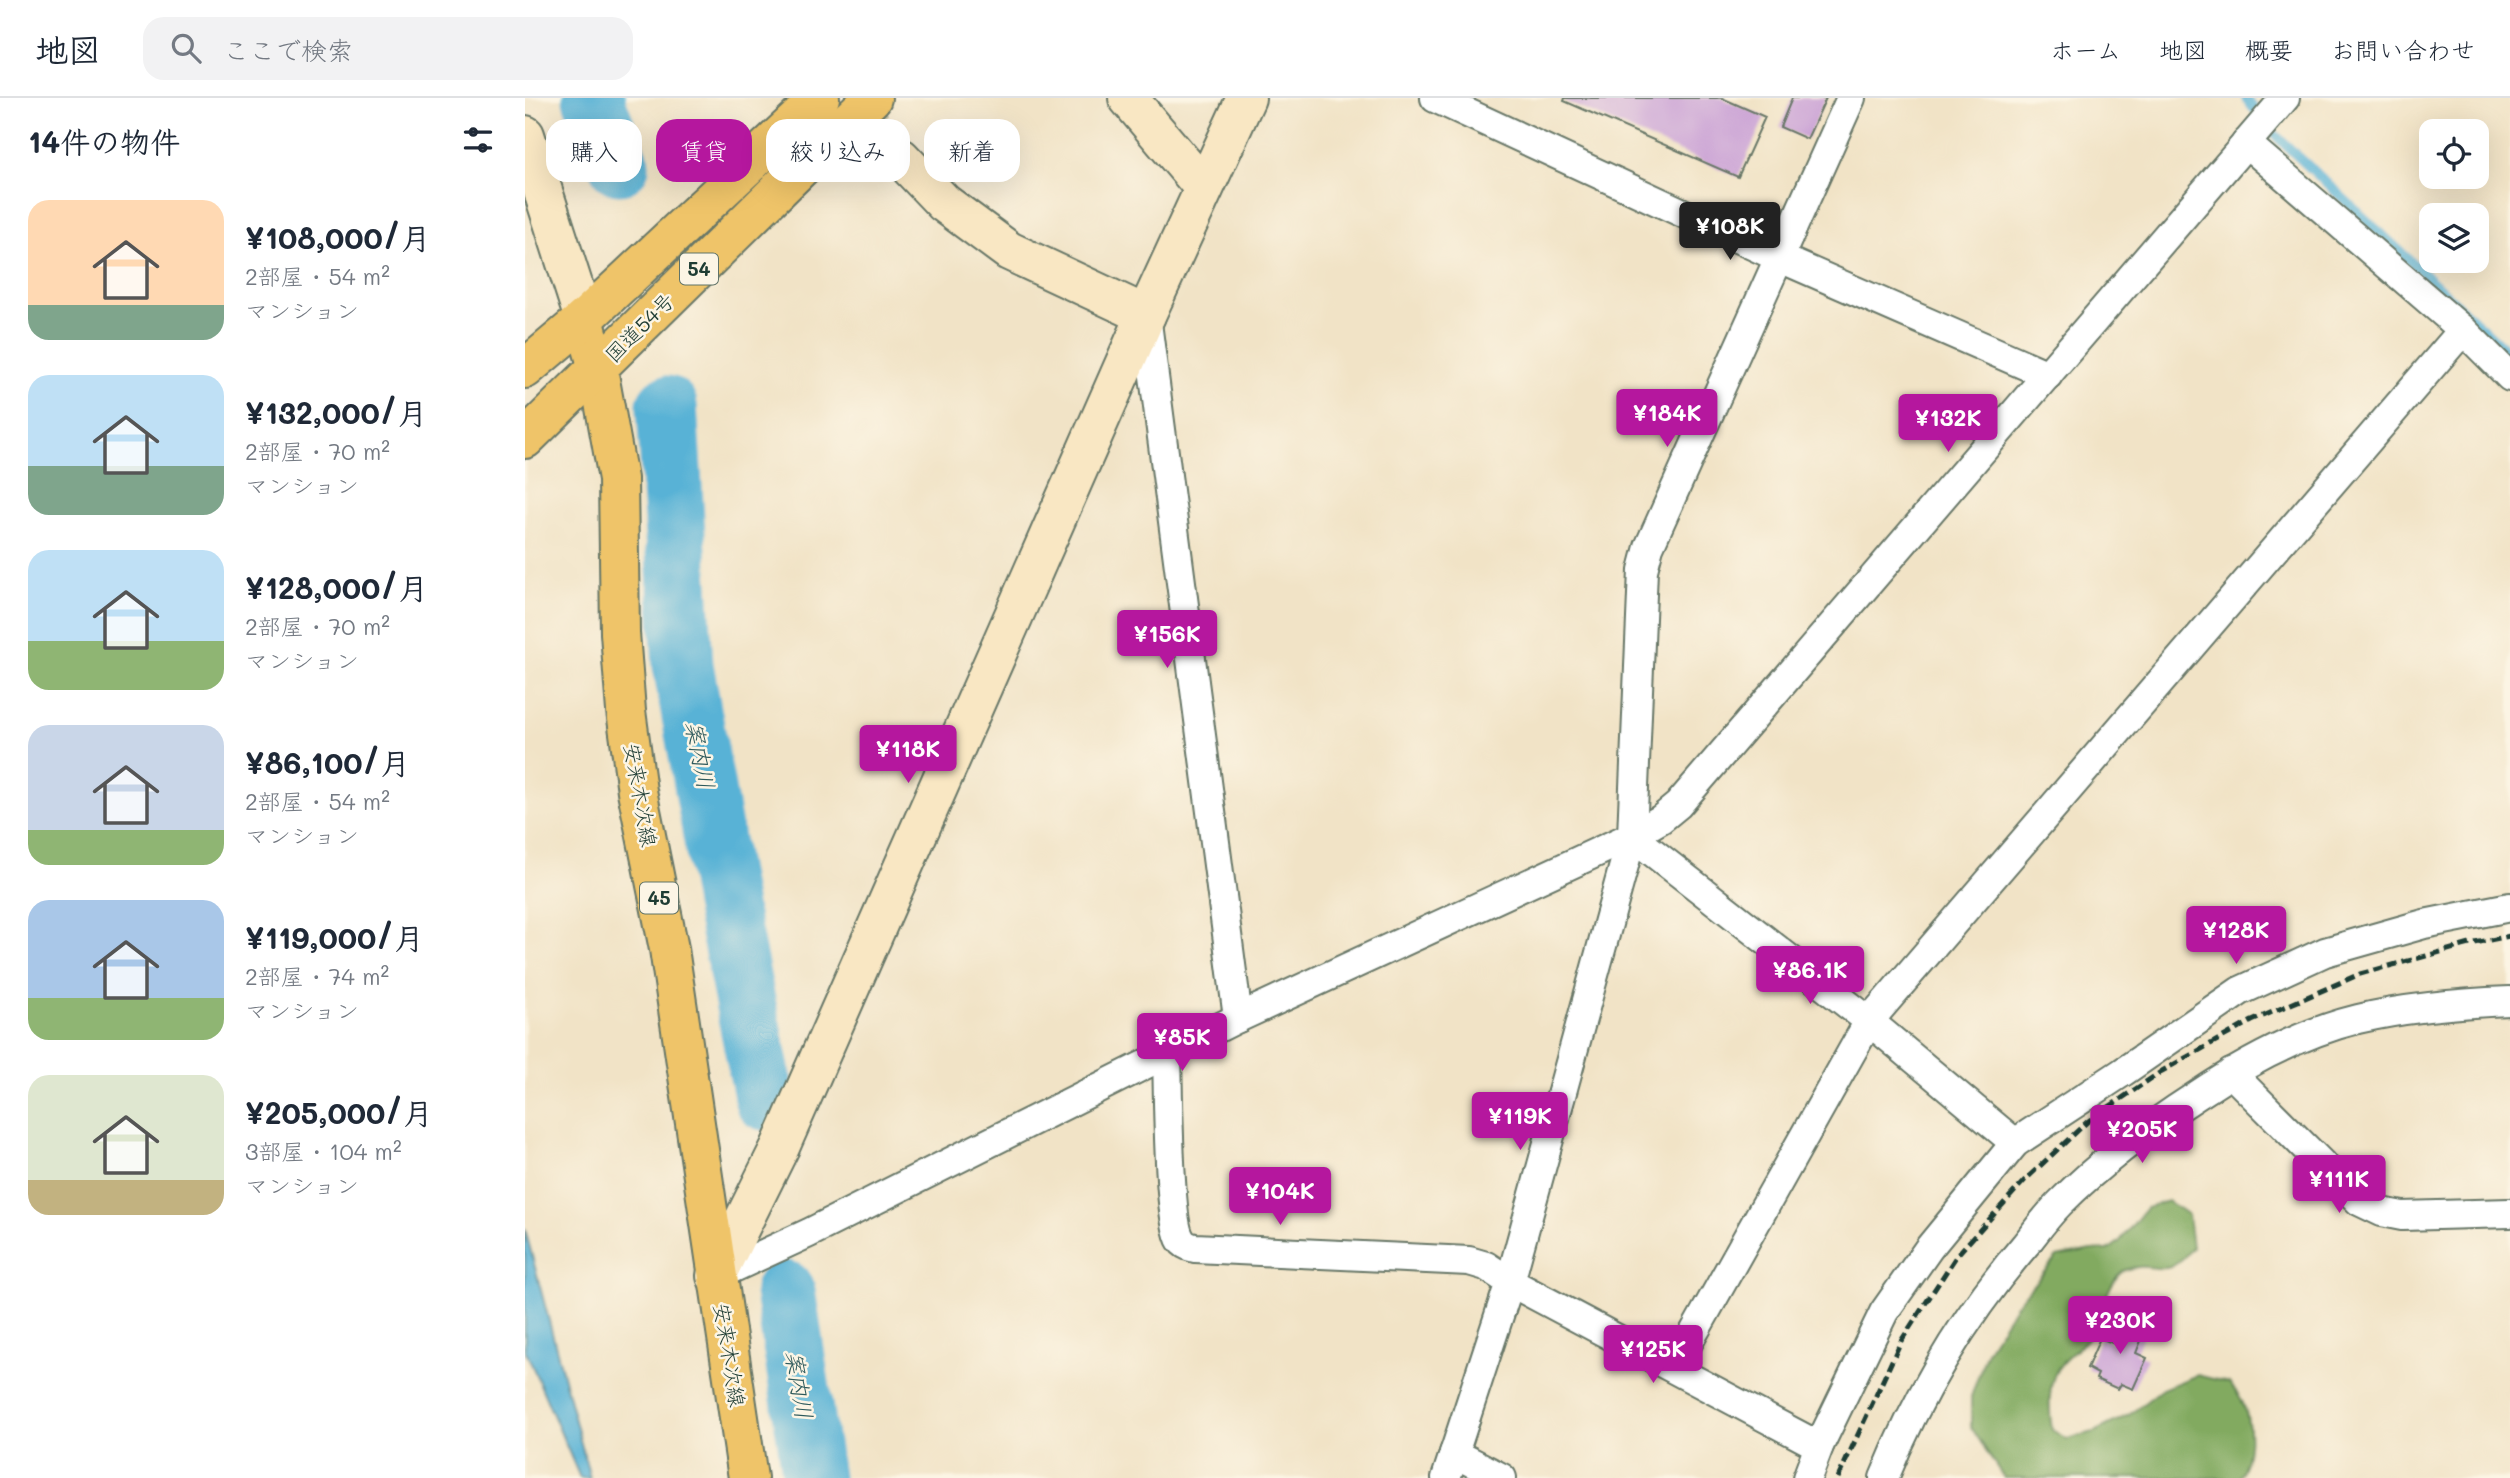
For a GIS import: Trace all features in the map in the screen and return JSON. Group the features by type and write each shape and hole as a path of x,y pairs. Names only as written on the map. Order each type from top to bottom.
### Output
{"main road":[{"name":"国道54号","path":"536,359 584,319 820,98"},
{"name":"国道54号","path":"525,439 872,98"},
{"name":"安来木次線","path":"584,319 599,369 618,479 620,633 626,711 637,791 669,949 748,1478"}],"street":[{"path":"1128,98 1204,188"},
{"path":"716,1276 780,1147 1146,316 1246,98"},
{"path":"1435,98 1780,258 2048,375"},
{"path":"1502,1478 1450,1465 1510,1282 1632,836 1643,570 1649,547 1851,98"},
{"path":"716,1276 809,1233 1238,1018 1632,836 1661,819 1678,805 2285,98"},
{"path":"525,135 584,319"},
{"path":"2246,143 2463,330 2510,377"},
{"path":"910,168 944,204 1009,251 1146,316"},
{"path":"1146,316 1238,1018"},
{"path":"1674,1368 1869,1021 2463,330"},
{"path":"1632,836 1869,1021 2015,1143"},
{"path":"1807,1478 1819,1446 1884,1312 1929,1248 2015,1143 2241,991 2325,952 2424,924 2510,908"},
{"path":"1884,1478 1917,1404 1989,1287 2060,1204 2144,1130 2231,1073 2306,1036 2357,1019 2409,1009 2510,1001"},
{"path":"1167,1054 1173,1196 1181,1240 1187,1246 1469,1261 1486,1266 1510,1282 1819,1446"},
{"path":"2231,1073 2359,1201 2382,1212 2402,1216 2510,1213"}],"green space":[{"path":"2168,1201 2188,1215 2192,1248 2174,1265 2166,1268 2136,1267 2125,1270 2115,1280 2088,1337 2062,1363 2054,1376 2050,1403 2052,1430 2067,1439 2094,1432 2129,1415 2162,1389 2197,1375 2229,1383 2241,1399 2249,1430 2248,1451 2243,1470 2238,1478 2004,1478 1971,1427 1971,1397 1987,1351 2015,1306 2057,1257 2091,1250 2108,1250 2119,1242 2146,1208"}],"water":[{"path":"525,1229 590,1478 580,1478 525,1349"}],"building":[{"path":"1565,98 1722,98 1765,117 1738,177 1564,101"},
{"path":"1792,98 1826,98 1807,139 1780,127"},
{"path":"2123,1316 2147,1326 2136,1353 2147,1358 2133,1389 2121,1384 2118,1389 2096,1379 2098,1374 2087,1368 2100,1338 2112,1343"}],"waterway":[{"name":"案内川","path":"593,98 601,119"},
{"path":"2246,98 2254,109"},
{"path":"2275,135 2510,354"},
{"name":"案内川","path":"667,406 683,665 725,902 765,1100"},
{"name":"案内川","path":"785,1291 813,1478"}],"tunnel":[{"path":"849,98 867,119"}],"railway":[{"path":"1838,1478 1901,1341 1957,1255 2025,1180 2087,1122 2162,1071 2252,1021 2360,974 2510,936"}]}
